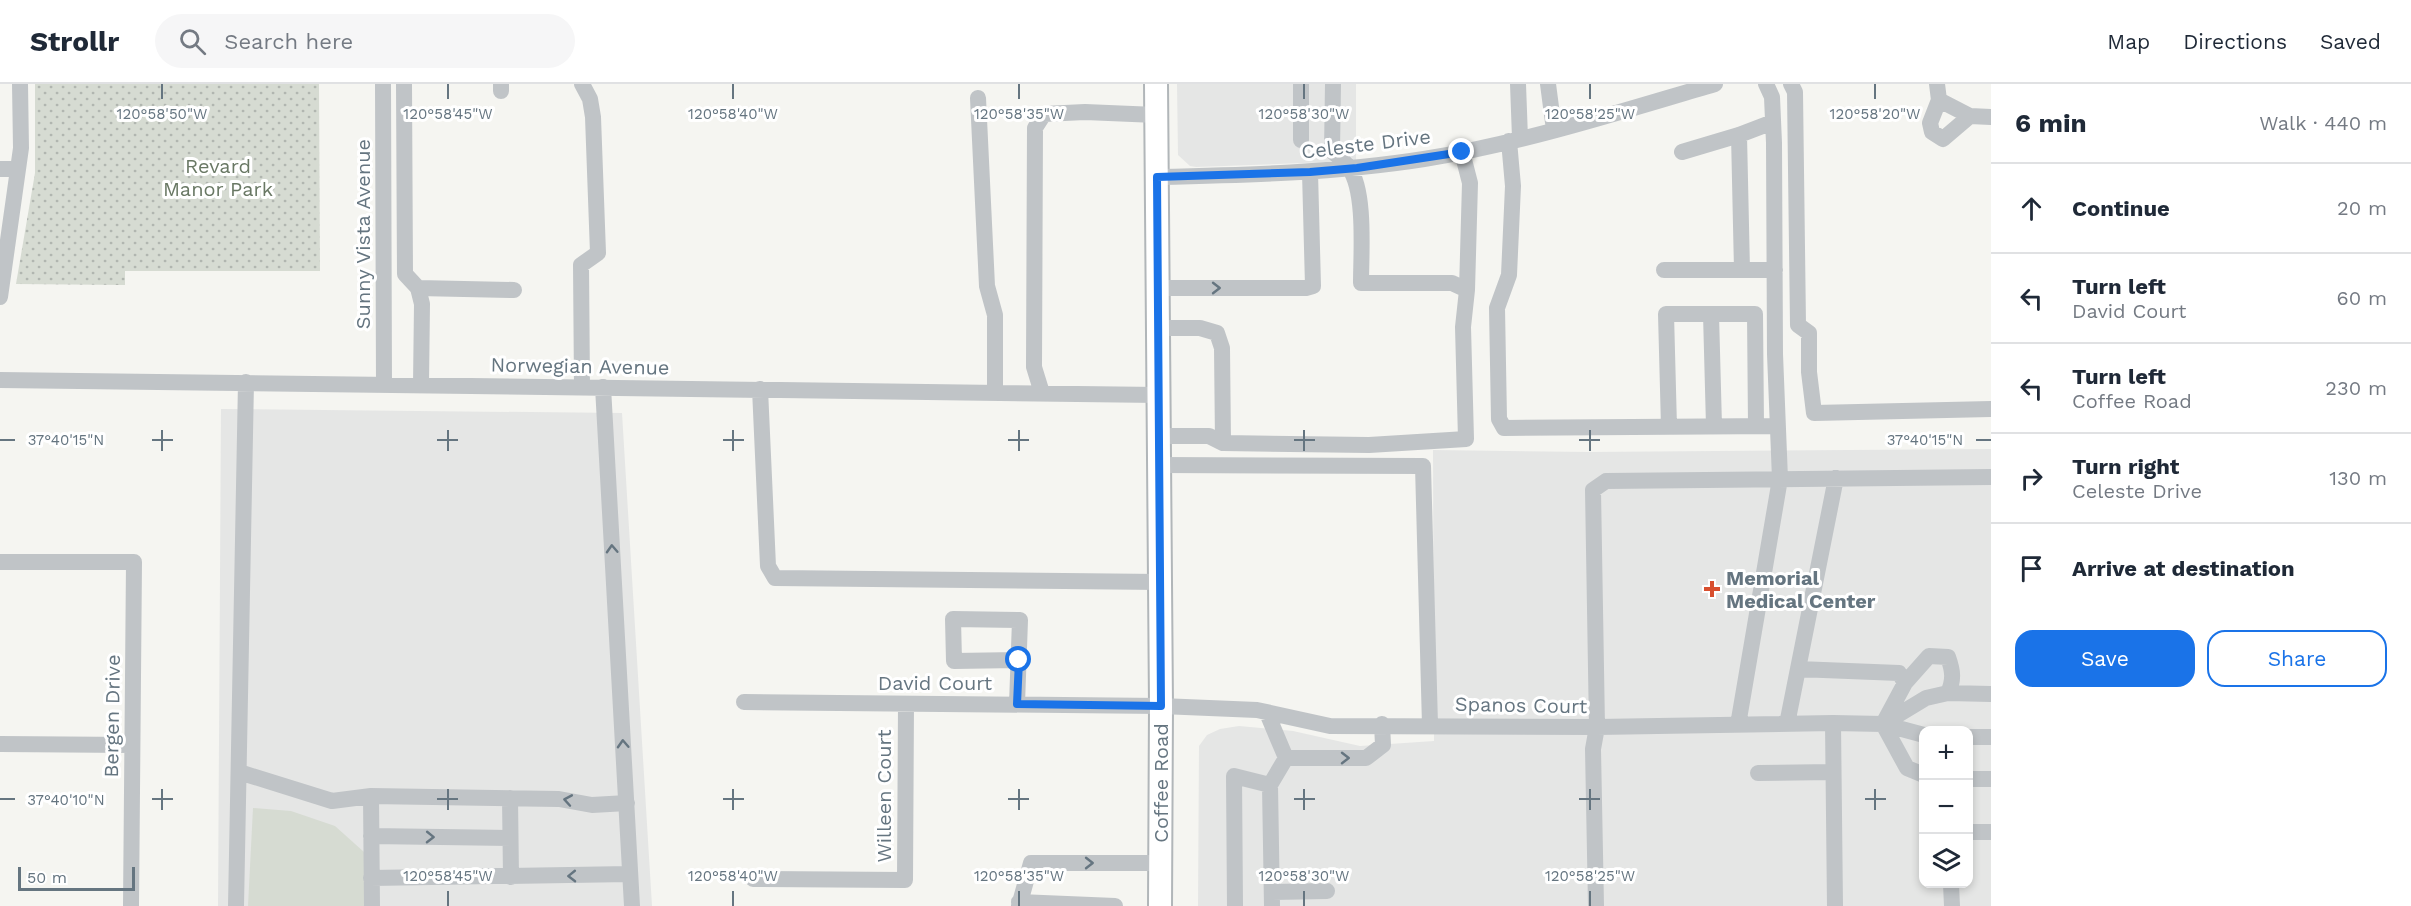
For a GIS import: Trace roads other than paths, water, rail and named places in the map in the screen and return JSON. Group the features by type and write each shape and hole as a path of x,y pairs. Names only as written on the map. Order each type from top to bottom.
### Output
{"main road":[{"name":"Coffee Road","path":"1156,84 1161,706 1160,906"}],"street":[{"path":"0,297 21,148 20,84"},
{"name":"Sunny Vista Avenue","path":"383,84 384,384"},
{"path":"404,84 405,274 418,288 422,304 421,384"},
{"path":"582,84 590,99 593,117 598,253 581,265 582,387"},
{"path":"1300,84 1301,140"},
{"path":"1333,84 1332,151 1350,169 1358,193 1361,215 1361,283 1452,283 1467,290"},
{"path":"1518,84 1509,275 1497,308 1498,419 1504,428 1777,426"},
{"path":"1548,84 1554,130"},
{"path":"1738,725 1780,479 1777,426 1773,122 1772,97 1766,84"},
{"path":"1791,84 1795,92 1798,325 1809,333 1809,372 1814,413 1991,409"},
{"name":"Celeste Drive","path":"1157,177 1350,169 1462,152 1554,130 1708,85"},
{"path":"1970,116 1943,139 1932,132 1930,123 1938,92 1970,116 1991,117"},
{"path":"978,98 987,286 995,315 995,393"},
{"path":"1042,393 1034,367 1035,128 1044,114 1085,112 1156,115"},
{"path":"1682,152 1773,122"},
{"path":"1739,135 1742,270"},
{"path":"1159,436 1209,436 1223,443 1369,445 1466,439 1463,327 1467,290 1470,183 1462,152"},
{"path":"0,169 18,169"},
{"path":"1158,288 1306,288 1312,286 1310,172"},
{"path":"1664,270 1775,270"},
{"path":"418,288 514,290"},
{"path":"1669,427 1666,314 1755,314 1756,426"},
{"path":"1711,314 1714,426"},
{"path":"1158,328 1200,328 1217,333 1222,348 1223,443"},
{"name":"Norwegian Avenue","path":"0,380 1159,395"},
{"path":"236,906 246,382"},
{"path":"603,387 632,906"},
{"path":"760,389 768,566 775,578 1160,582"},
{"path":"1159,465 1423,466 1430,725"},
{"path":"1596,906 1593,749 1597,727 1593,490 1606,481 1991,477"},
{"path":"1787,724 1836,478"},
{"name":"Bergen Drive","path":"0,562 134,562 130,906"},
{"path":"1017,704 1019,660 1020,620 953,620 954,661 1019,660"},
{"path":"1883,724 1905,683 1929,656 1948,657 1953,670 1952,684 1948,693"},
{"path":"1798,669 1899,673 1905,683"},
{"path":"1883,724 1926,698 1948,693 1991,694"},
{"name":"David Court","path":"744,702 1161,706"},
{"name":"Willeen Court","path":"753,879 905,880 906,704"},
{"name":"Spanos Court","path":"1161,706 1257,710 1330,726 1382,724 1597,727 1833,723 1883,724 1919,734"},
{"path":"1267,713 1286,758"},
{"path":"1833,723 1835,906"},
{"path":"1286,758 1366,758 1383,745 1382,724"},
{"path":"1883,724 1907,768 1919,773"},
{"path":"1973,737 1991,737"},
{"path":"0,744 132,745"},
{"path":"1286,758 1270,785 1272,899 1327,891"},
{"path":"239,772 332,801 371,796 559,799 592,805 627,803"},
{"path":"1758,773 1833,772"},
{"path":"1235,906 1234,776 1270,785"},
{"path":"1973,778 1991,778"},
{"path":"371,796 372,906"},
{"path":"510,798 511,877"},
{"path":"1973,832 1991,832"},
{"path":"371,836 510,838"},
{"path":"1115,906 1019,904 1031,862 1160,863"},
{"path":"371,878 630,874"},
{"path":"1951,888 1952,906"},
{"path":"1146,906 1160,906"}],"place":[{"name":"Memorial Medical Center","path":"1712,589"}],"park label":[{"name":"Revard Manor Park","path":"218,178"}]}
